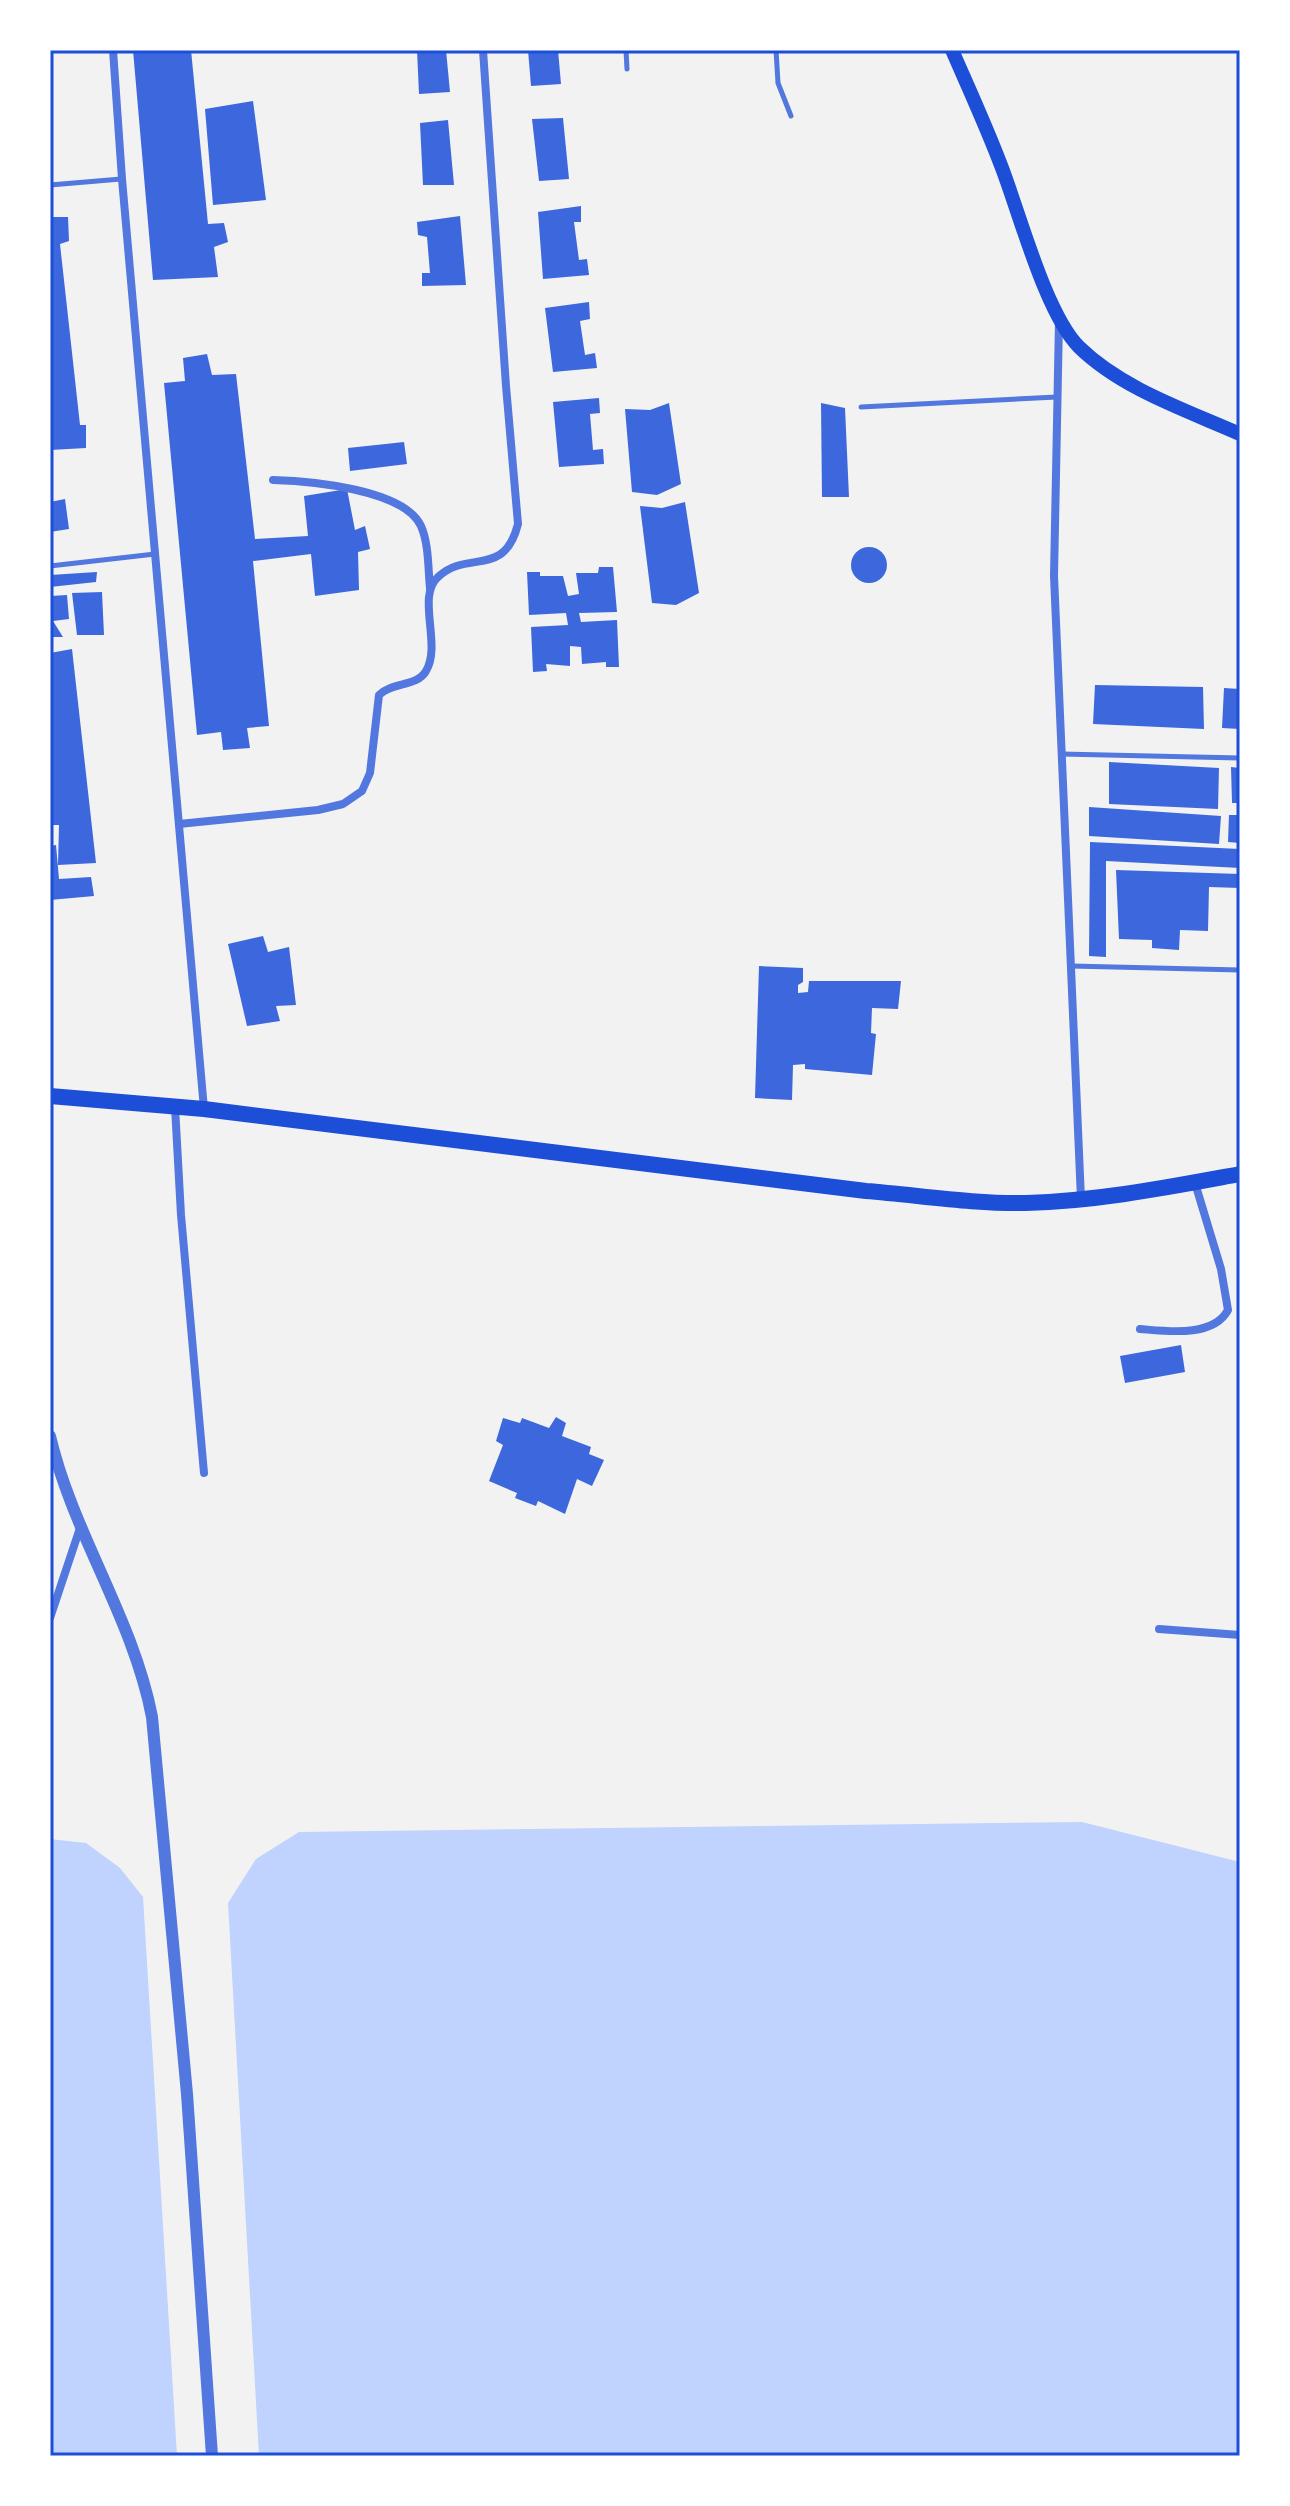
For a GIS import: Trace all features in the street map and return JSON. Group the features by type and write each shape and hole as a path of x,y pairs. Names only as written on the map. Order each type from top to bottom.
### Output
{"main road":[{"path":"952,50 1001,165 1059,321 1078,346 1122,379 1240,434"},
{"path":"50,1096 204,1109 866,1191 1024,1203 1131,1194 1240,1174"}],"street":[{"path":"113,50 204,1109"},
{"path":"430,588 435,578 446,571 489,560 506,551 515,538 518,524 483,50"},
{"path":"1059,321 1054,576 1081,1199"},
{"path":"179,824 318,810 343,804 362,791 370,773 379,695 386,688 422,677 432,655 425,541 421,526 412,514 398,504 339,485 273,480"},
{"path":"175,1106 181,1215 204,1473"},
{"path":"1140,1329 1203,1328 1216,1323 1228,1310 1217,1252 1195,1182"},
{"path":"50,1436 60,1475 80,1528 133,1648 146,1684 152,1717 187,2094 212,2456"},
{"path":"50,1618 80,1528"},
{"path":"1159,1629 1240,1635"}],"lane":[{"path":"626,50 627,69"},
{"path":"776,50 778,83 791,116"},
{"path":"50,185 122,179"},
{"path":"861,407 1057,397"},
{"path":"50,566 155,554"},
{"path":"1060,754 1240,758"},
{"path":"1071,966 1240,970"}],"water":[{"path":"1082,1822 1240,1862 1240,2456 259,2456 228,1903 256,1859 299,1832"},
{"path":"50,1839 86,1843 120,1868 143,1897 177,2456 50,2456"}],"building":[{"path":"133,50 191,50 208,224 224,223 228,242 214,247 218,277 153,280"},
{"path":"417,50 446,50 450,92 419,94"},
{"path":"528,50 558,50 561,84 531,86"},
{"path":"253,101 266,200 213,205 205,109"},
{"path":"563,118 569,179 539,181 532,119"},
{"path":"448,120 454,185 423,185 420,123"},
{"path":"581,206 581,222 574,222 579,260 587,259 589,275 543,279 538,212"},
{"path":"460,216 466,285 422,286 422,273 430,273 427,237 418,235 417,222"},
{"path":"50,217 68,217 69,241 60,244 80,425 86,425 86,448 50,450"},
{"path":"589,302 590,319 580,321 585,355 595,353 597,368 553,372 545,308"},
{"path":"207,354 212,375 236,374 255,539 308,536 304,496 347,489 355,530 365,526 370,549 358,552 359,590 315,596 311,554 253,561 269,726 247,728 250,748 223,750 221,732 197,735 164,383 185,381 183,358"},
{"path":"599,398 600,413 590,414 593,450 603,449 604,464 559,467 553,402"},
{"path":"669,403 681,484 657,495 632,492 625,409 650,410"},
{"path":"821,403 845,408 849,497 822,497"},
{"path":"404,442 407,464 350,471 348,448"},
{"path":"65,499 69,529 50,532 50,502"},
{"path":"685,502 699,593 676,605 652,603 640,506 662,508"},
{"path":"869,547 882,552 887,565 882,578 869,583 856,578 851,565 856,552"},
{"path":"599,567 613,567 617,612 579,613 581,622 617,620 619,667 606,667 606,662 582,664 581,647 570,646 570,666 546,664 547,671 533,672 531,627 568,625 566,613 529,615 527,572 540,572 540,576 563,576 568,596 579,594 576,573 598,573"},
{"path":"97,572 96,582 50,587 50,575"},
{"path":"102,592 104,635 77,635 72,593"},
{"path":"67,595 69,619 53,621 63,637 50,637 50,596"},
{"path":"72,649 96,863 58,865 59,825 50,825 50,653"},
{"path":"1095,685 1203,687 1204,729 1093,724"},
{"path":"1224,688 1240,689 1240,729 1222,728"},
{"path":"1109,762 1219,768 1218,809 1109,804"},
{"path":"1231,767 1240,768 1240,803 1232,803"},
{"path":"1089,807 1221,816 1219,844 1089,836"},
{"path":"1229,815 1240,815 1240,843 1228,842"},
{"path":"1090,842 1240,849 1240,868 1106,861 1106,957 1089,956"},
{"path":"56,845 59,879 91,877 94,896 50,900 50,846"},
{"path":"1116,870 1240,874 1240,888 1209,887 1208,931 1180,930 1179,950 1152,948 1152,940 1119,939"},
{"path":"263,936 268,952 289,947 296,1005 276,1006 280,1021 247,1026 228,944"},
{"path":"759,966 803,968 803,982 798,985 798,993 808,992 809,981 901,981 898,1009 872,1008 871,1033 876,1034 872,1075 805,1069 805,1064 793,1065 792,1100 755,1098"},
{"path":"1181,1345 1185,1372 1125,1383 1120,1356"},
{"path":"556,1417 566,1423 562,1436 591,1447 589,1454 604,1460 592,1486 577,1479 565,1514 538,1501 536,1506 515,1498 517,1493 489,1481 503,1445 496,1441 503,1418 520,1423 522,1418 549,1428"}]}
